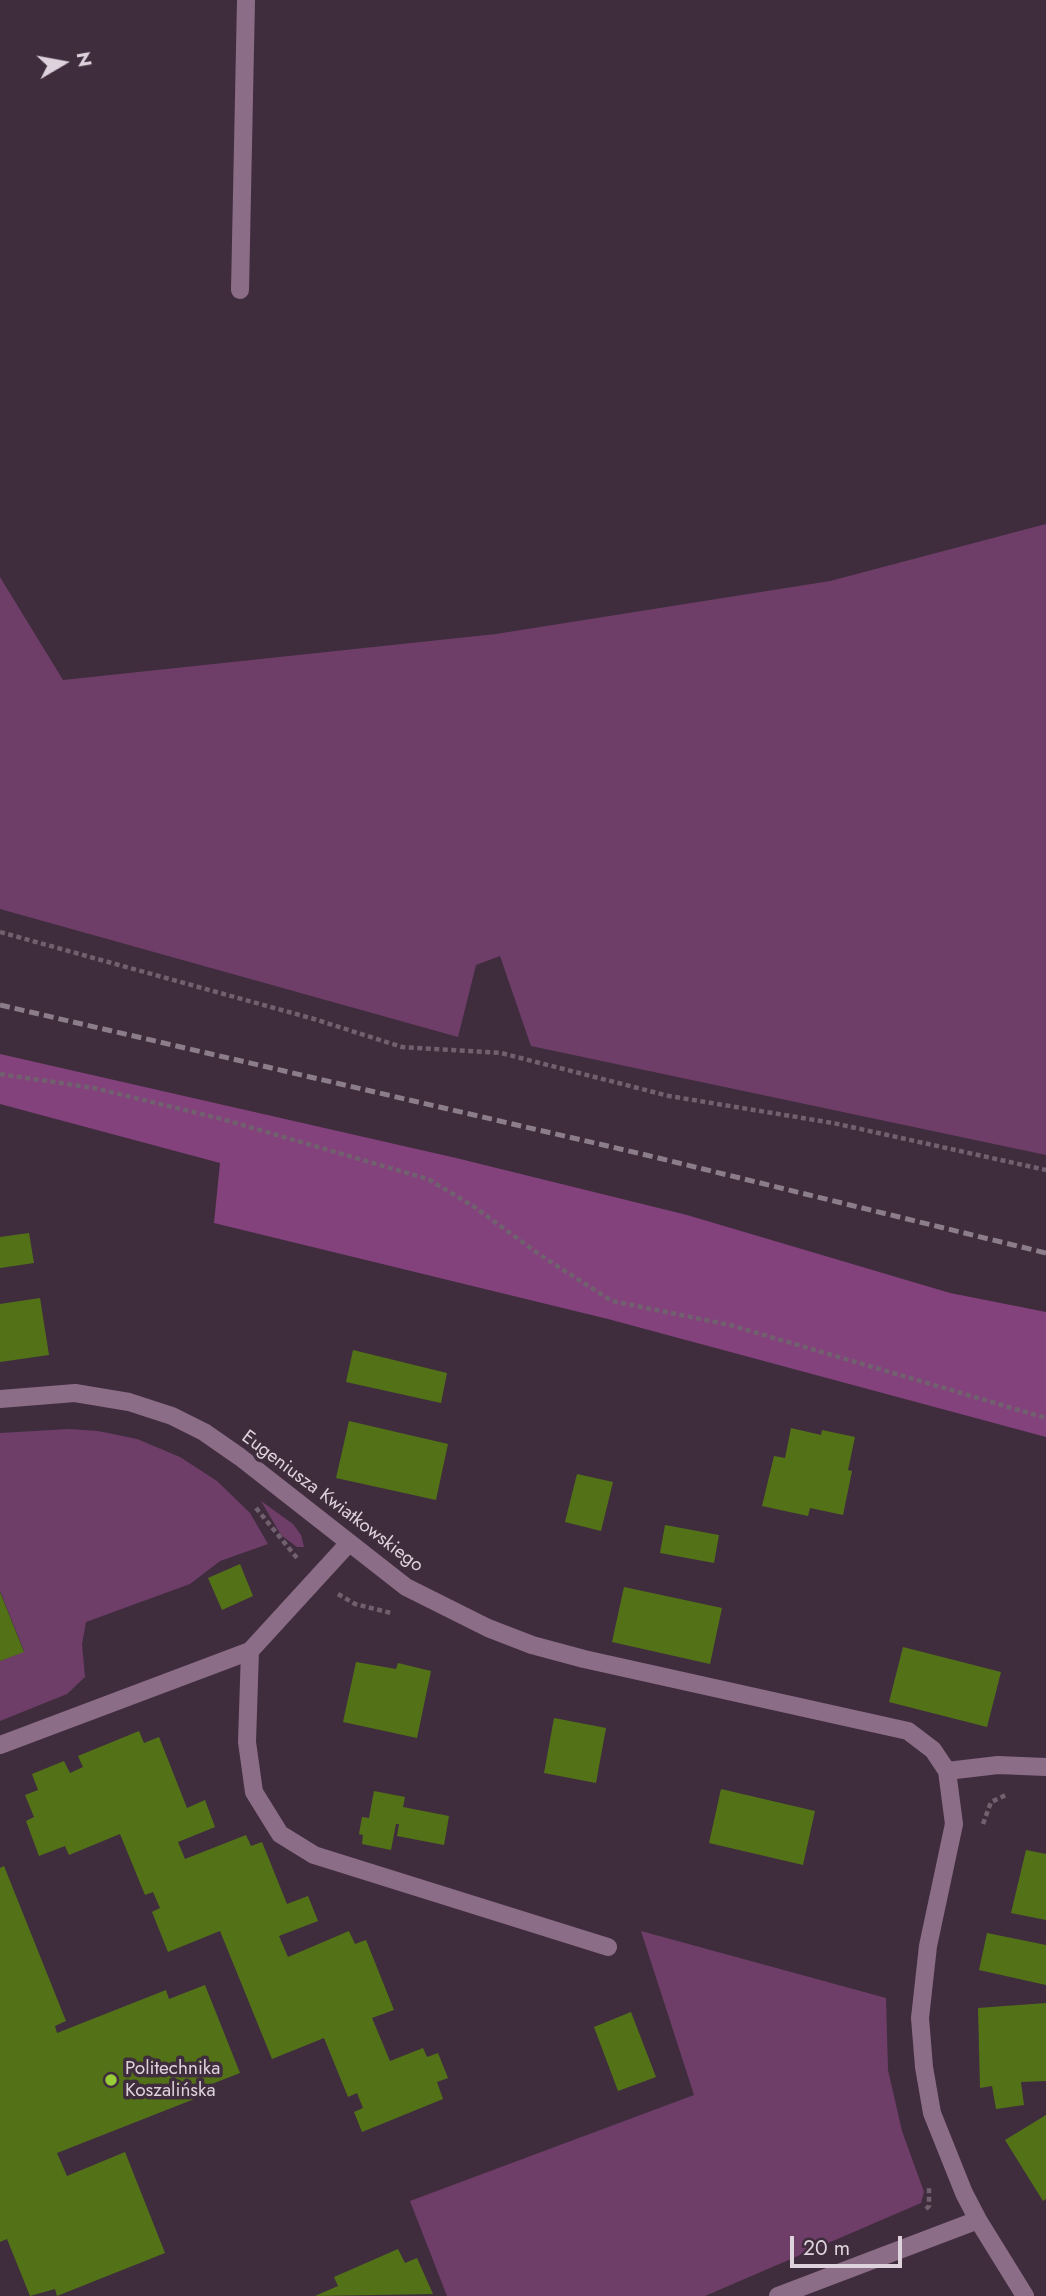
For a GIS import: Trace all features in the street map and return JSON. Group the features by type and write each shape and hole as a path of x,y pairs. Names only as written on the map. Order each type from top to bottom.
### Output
{"street":[{"path":"240,290 246,0"},
{"name":"Eugeniusza Kwiatkowskiego","path":"0,1399 75,1393 129,1402 172,1416 204,1432 240,1457 406,1587 488,1628 532,1645 908,1731 933,1750 947,1771"},
{"path":"0,1745 250,1651 348,1544"},
{"path":"250,1651 247,1742 254,1792 280,1834 314,1855 608,1947"},
{"path":"1025,2296 978,2220 932,2113 920,2018 929,1945 954,1824 947,1771 998,1765 1046,1767"},
{"path":"778,2296 978,2220"}],"path":[{"path":"0,932 314,1019 402,1048 501,1053 669,1096 833,1123 1046,1170"},
{"path":"0,1074 94,1088 222,1119 428,1179 473,1206 543,1257 612,1301 730,1325 1046,1418"},
{"path":"254,1505 294,1555 341,1597 355,1604 397,1615"},
{"path":"980,1835 991,1802 1013,1792"},
{"path":"921,2242 913,2222 929,2206 927,2183"}],"shaded area":[{"path":"1046,524 1046,1155 531,1046 500,956 476,965 458,1037 0,909 0,577 63,680 496,634 830,581"},
{"path":"0,1054 456,1158 687,1215 950,1293 1046,1312 1046,1437 608,1319 214,1223 220,1163 0,1104"},
{"path":"69,1429 98,1431 137,1439 180,1457 217,1481 250,1513 268,1544 220,1561 190,1584 86,1622 82,1644 85,1677 67,1694 0,1721 0,1661 24,1651 0,1591 0,1433"},
{"path":"261,1501 293,1524 301,1535 304,1547 297,1547 281,1535"},
{"path":"641,1931 886,1998 888,2070 902,2131 924,2192 921,2203 705,2296 447,2296 410,2201 694,2095"}],"building":[{"path":"29,1233 34,1263 0,1268 0,1237"},
{"path":"40,1298 49,1355 0,1362 0,1304"},
{"path":"353,1350 447,1373 441,1403 346,1382"},
{"path":"349,1421 448,1444 436,1500 336,1478"},
{"path":"791,1428 821,1435 822,1430 855,1437 848,1470 852,1471 843,1515 810,1508 808,1516 762,1506 774,1456 785,1458"},
{"path":"577,1474 613,1482 601,1531 565,1522"},
{"path":"665,1525 719,1535 714,1563 660,1553"},
{"path":"240,1564 253,1596 222,1610 208,1578"},
{"path":"624,1587 722,1608 710,1664 612,1642"},
{"path":"0,1592 24,1652 0,1661"},
{"path":"903,1647 1001,1672 987,1727 889,1702"},
{"path":"356,1662 396,1669 398,1663 431,1671 417,1738 343,1722"},
{"path":"554,1718 606,1728 596,1783 544,1773"},
{"path":"139,1731 144,1743 159,1737 187,1808 205,1800 215,1827 178,1842 185,1859 246,1835 251,1846 262,1842 287,1904 308,1896 318,1921 279,1936 288,1957 349,1931 355,1944 366,1940 394,2010 372,2018 390,2061 423,2048 427,2057 438,2053 448,2078 437,2082 443,2099 362,2132 354,2112 363,2108 357,2093 348,2097 324,2038 272,2059 220,1931 168,1952 152,1912 160,1908 153,1892 145,1895 120,1834 69,1855 65,1846 39,1856 26,1821 34,1817 25,1795 38,1790 32,1774 64,1761 70,1773 83,1767 78,1756"},
{"path":"721,1789 815,1811 803,1865 709,1843"},
{"path":"374,1791 405,1797 403,1807 449,1816 444,1845 397,1836 399,1824 396,1824 391,1850 362,1844 363,1835 359,1834 362,1817 369,1818"},
{"path":"1026,1850 1046,1854 1046,1920 1011,1913"},
{"path":"4,1866 66,2021 55,2026 57,2033 166,1990 169,1999 205,1985 240,2073 204,2087 207,2094 57,2153 67,2176 125,2152 165,2253 57,2296 55,2289 30,2296 7,2239 0,2242 0,1868"},
{"path":"987,1933 1046,1945 1046,1985 979,1970"},
{"path":"1046,2003 1046,2081 1021,2082 1024,2105 996,2109 992,2086 980,2088 978,2008"},
{"path":"631,2012 656,2077 618,2091 594,2027"},
{"path":"1046,2115 1046,2199 1043,2201 1005,2140"},
{"path":"398,2249 405,2263 417,2258 433,2294 315,2296 338,2286 334,2277"}],"railway":[{"path":"0,1005 642,1154 1046,1253"}],"place":[{"name":"Politechnika Koszalińska","path":"111,2080"}]}
